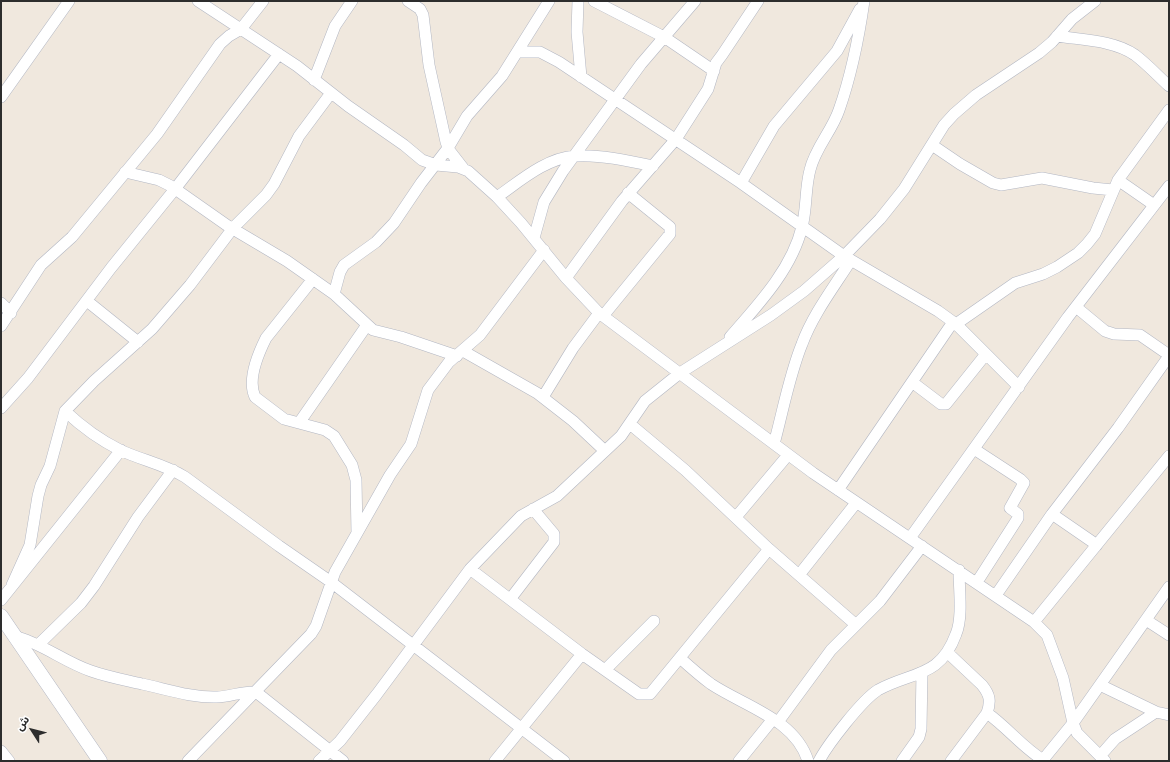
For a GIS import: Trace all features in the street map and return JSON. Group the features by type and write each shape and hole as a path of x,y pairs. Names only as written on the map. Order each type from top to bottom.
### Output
{"street":[{"path":"1,97 69,1"},
{"path":"198,1 279,54 417,156 436,165 463,168"},
{"path":"1,326 11,313 41,265 72,236 125,172 172,113 220,44 229,36 241,29 263,1"},
{"path":"314,80 335,26 352,1"},
{"path":"408,1 420,9 423,15 429,66 448,148 463,168 497,197 534,238 566,278 601,314 788,455 1034,622 1047,635 1063,678 1073,723 1081,738 1103,759 1115,739 1156,712"},
{"path":"334,294 340,272 344,264 386,233 448,148 467,116 495,86 549,1"},
{"path":"578,1 577,32 581,77"},
{"path":"594,1 664,37 714,71"},
{"path":"534,238 544,202 563,171 641,64 695,1"},
{"path":"566,278 628,194 676,139 708,89 714,71 722,55 758,1"},
{"path":"742,183 774,126 837,51 864,1"},
{"path":"723,346 761,302 775,282 796,244 803,226 810,169 840,110 859,31 864,1"},
{"path":"774,444 791,378 809,328 848,258 904,189 944,125 954,114 976,96 1039,53 1072,19 1095,1"},
{"path":"1057,36 1108,44 1123,49 1134,55 1169,86"},
{"path":"517,52 540,52 581,77 742,183 848,258 915,296 955,323 1019,387"},
{"path":"1,408 28,378 86,301 279,54"},
{"path":"12,585 30,544 38,496 41,485 50,466 65,411 152,329 190,285 233,228 266,195 274,184 299,136 330,93"},
{"path":"838,490 912,382 955,323 1015,283 1044,274 1078,253 1095,234 1116,185 1169,110"},
{"path":"932,145 960,164 993,183 1006,184 1042,178 1093,188 1116,185 1162,201"},
{"path":"497,197 548,164 574,156 593,157 653,166"},
{"path":"125,172 159,180 175,189 313,279 334,294 367,325 379,332 401,336 460,353 543,398 573,421 605,451"},
{"path":"910,538 1076,306 1162,201 1169,186"},
{"path":"543,398 573,348 670,234 670,227 628,194"},
{"path":"188,761 311,634 316,626 331,582 357,534 410,444 428,390 438,376 480,335 544,250"},
{"path":"319,761 331,750 373,700 470,569 521,516 557,496 621,436 644,401 680,373 771,316 848,258"},
{"path":"313,279 266,338 261,348 251,384 255,397 270,410 284,419 325,430 334,436 352,465 356,480 358,496 357,534"},
{"path":"86,301 138,342"},
{"path":"1,303 11,313"},
{"path":"996,595 1052,514 1118,428 1169,356 1140,335 1114,334 1105,331 1076,306"},
{"path":"299,423 367,325"},
{"path":"912,382 941,404 946,404 986,354"},
{"path":"65,411 85,430 121,450 173,470 331,582 564,761"},
{"path":"630,424 685,470 769,549 855,624"},
{"path":"974,449 1024,483 1010,508 1018,514 1018,518 977,582"},
{"path":"1,600 121,450"},
{"path":"736,517 788,455"},
{"path":"1034,622 1169,456"},
{"path":"39,644 68,617 85,597 124,536 173,470"},
{"path":"799,575 856,502"},
{"path":"511,598 554,542 554,534 532,509"},
{"path":"1052,514 1097,545"},
{"path":"739,761 776,720 831,650 855,624 880,601 922,546"},
{"path":"470,569 511,598 582,654 640,694 646,695 680,658 769,549"},
{"path":"820,761 833,739 873,694 937,665 948,653 959,625 959,570"},
{"path":"987,712 1010,731 1025,748 1042,760 1073,723 1169,587"},
{"path":"1,616 100,761"},
{"path":"1146,620 1169,635"},
{"path":"605,670 654,621"},
{"path":"14,636 39,644 74,664 92,672 167,690 202,697 219,697 256,692 343,761"},
{"path":"948,653 987,691 990,703 987,712 950,761"},
{"path":"495,761 523,729 582,654"},
{"path":"680,658 712,684 776,720 801,744 808,761"},
{"path":"907,759 919,738 921,728 922,672"},
{"path":"1100,685 1156,712 1169,715"},
{"path":"1,751 10,761"}]}
